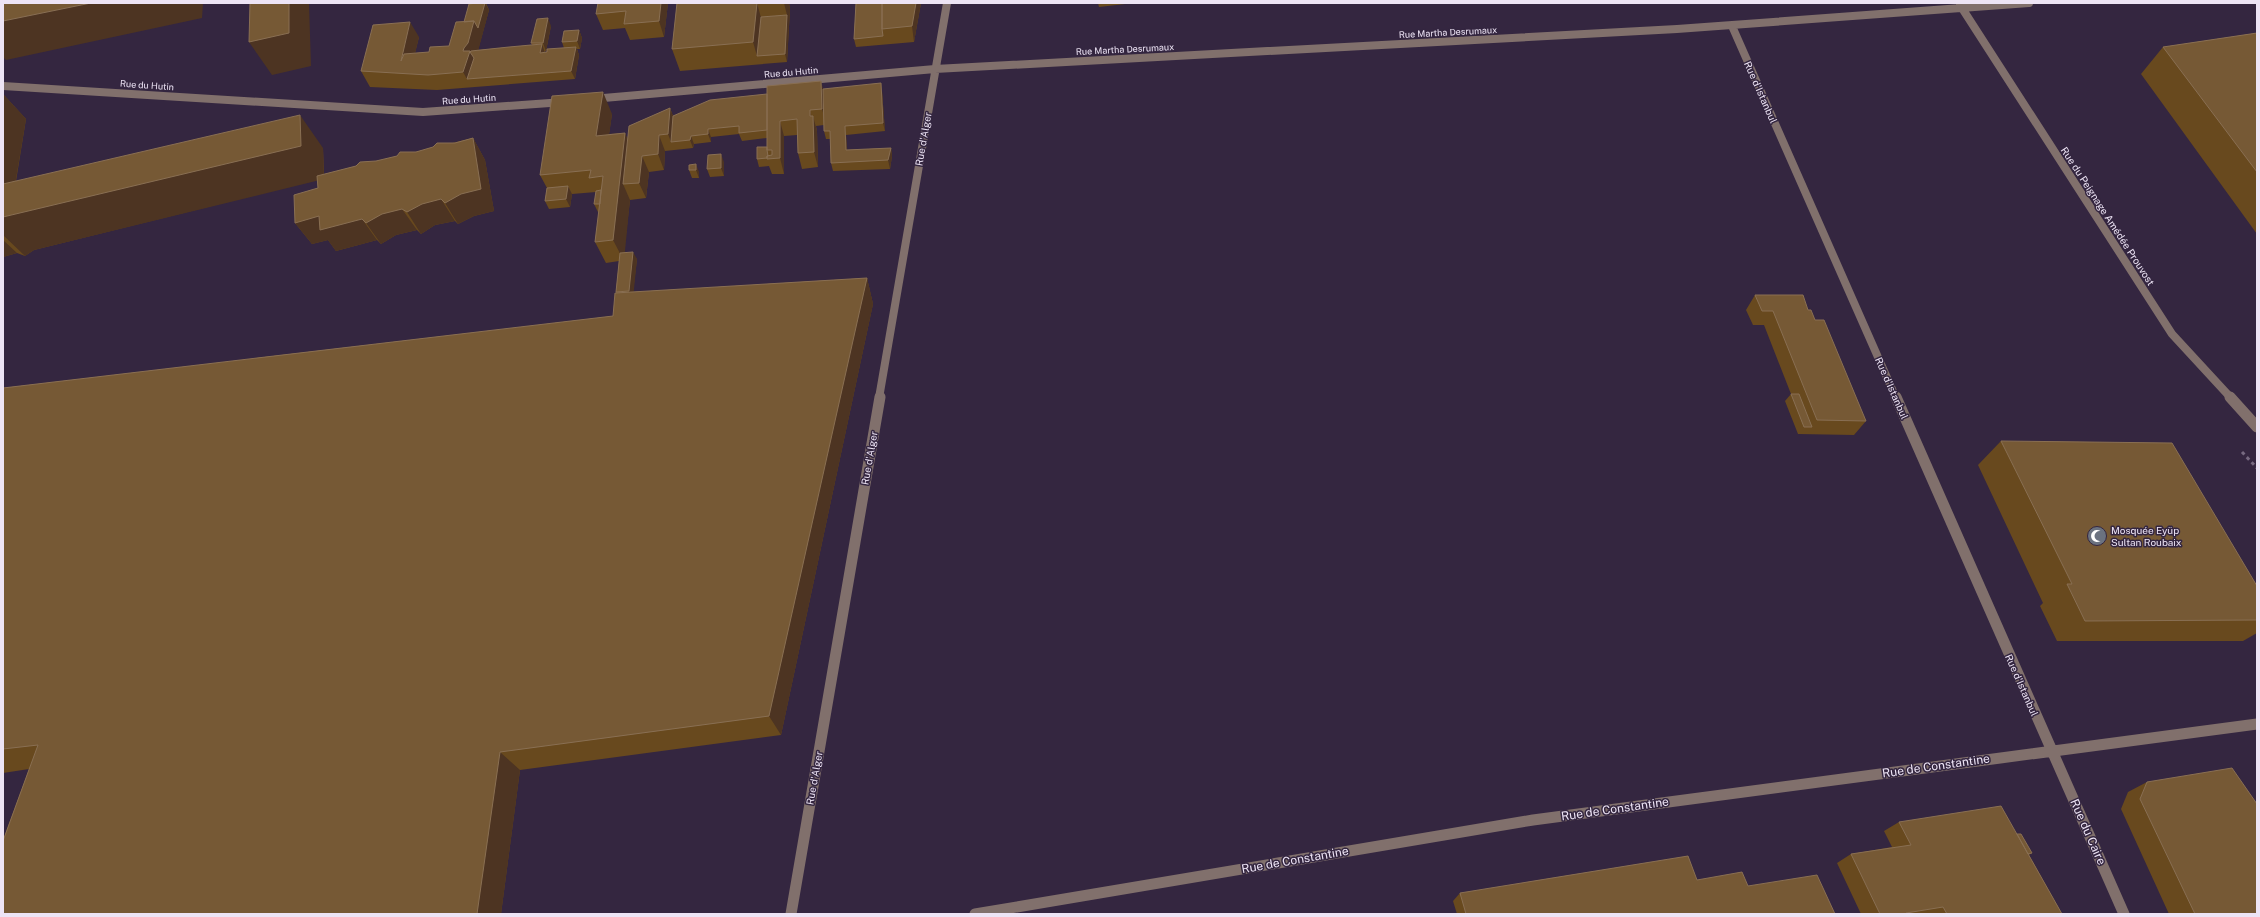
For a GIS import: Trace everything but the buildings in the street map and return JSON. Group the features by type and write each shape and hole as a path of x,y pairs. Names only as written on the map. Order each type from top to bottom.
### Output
{"street":[{"name":"Rue d'Alger","path":"791,914 947,3"},
{"name":"Rue Martha Desrumaux","path":"935,69 1732,26 1960,6 2029,3"},
{"name":"Rue du Peignage Amédée Prouvost","path":"1960,6 2172,334 2257,427"},
{"name":"Rue d'Istanbul","path":"1732,26 2051,751"},
{"name":"Rue du Hutin","path":"587,100 935,69"},
{"name":"Rue du Hutin","path":"3,86 423,112 571,101"},
{"name":"Rue de Constantine","path":"975,914 1001,912 1533,820 2257,724"},
{"name":"Rue du Caire","path":"2051,751 2124,914"}],"place":[{"name":"Mosquée Eyüp Sultan Roubaix","path":"2097,536"}]}
